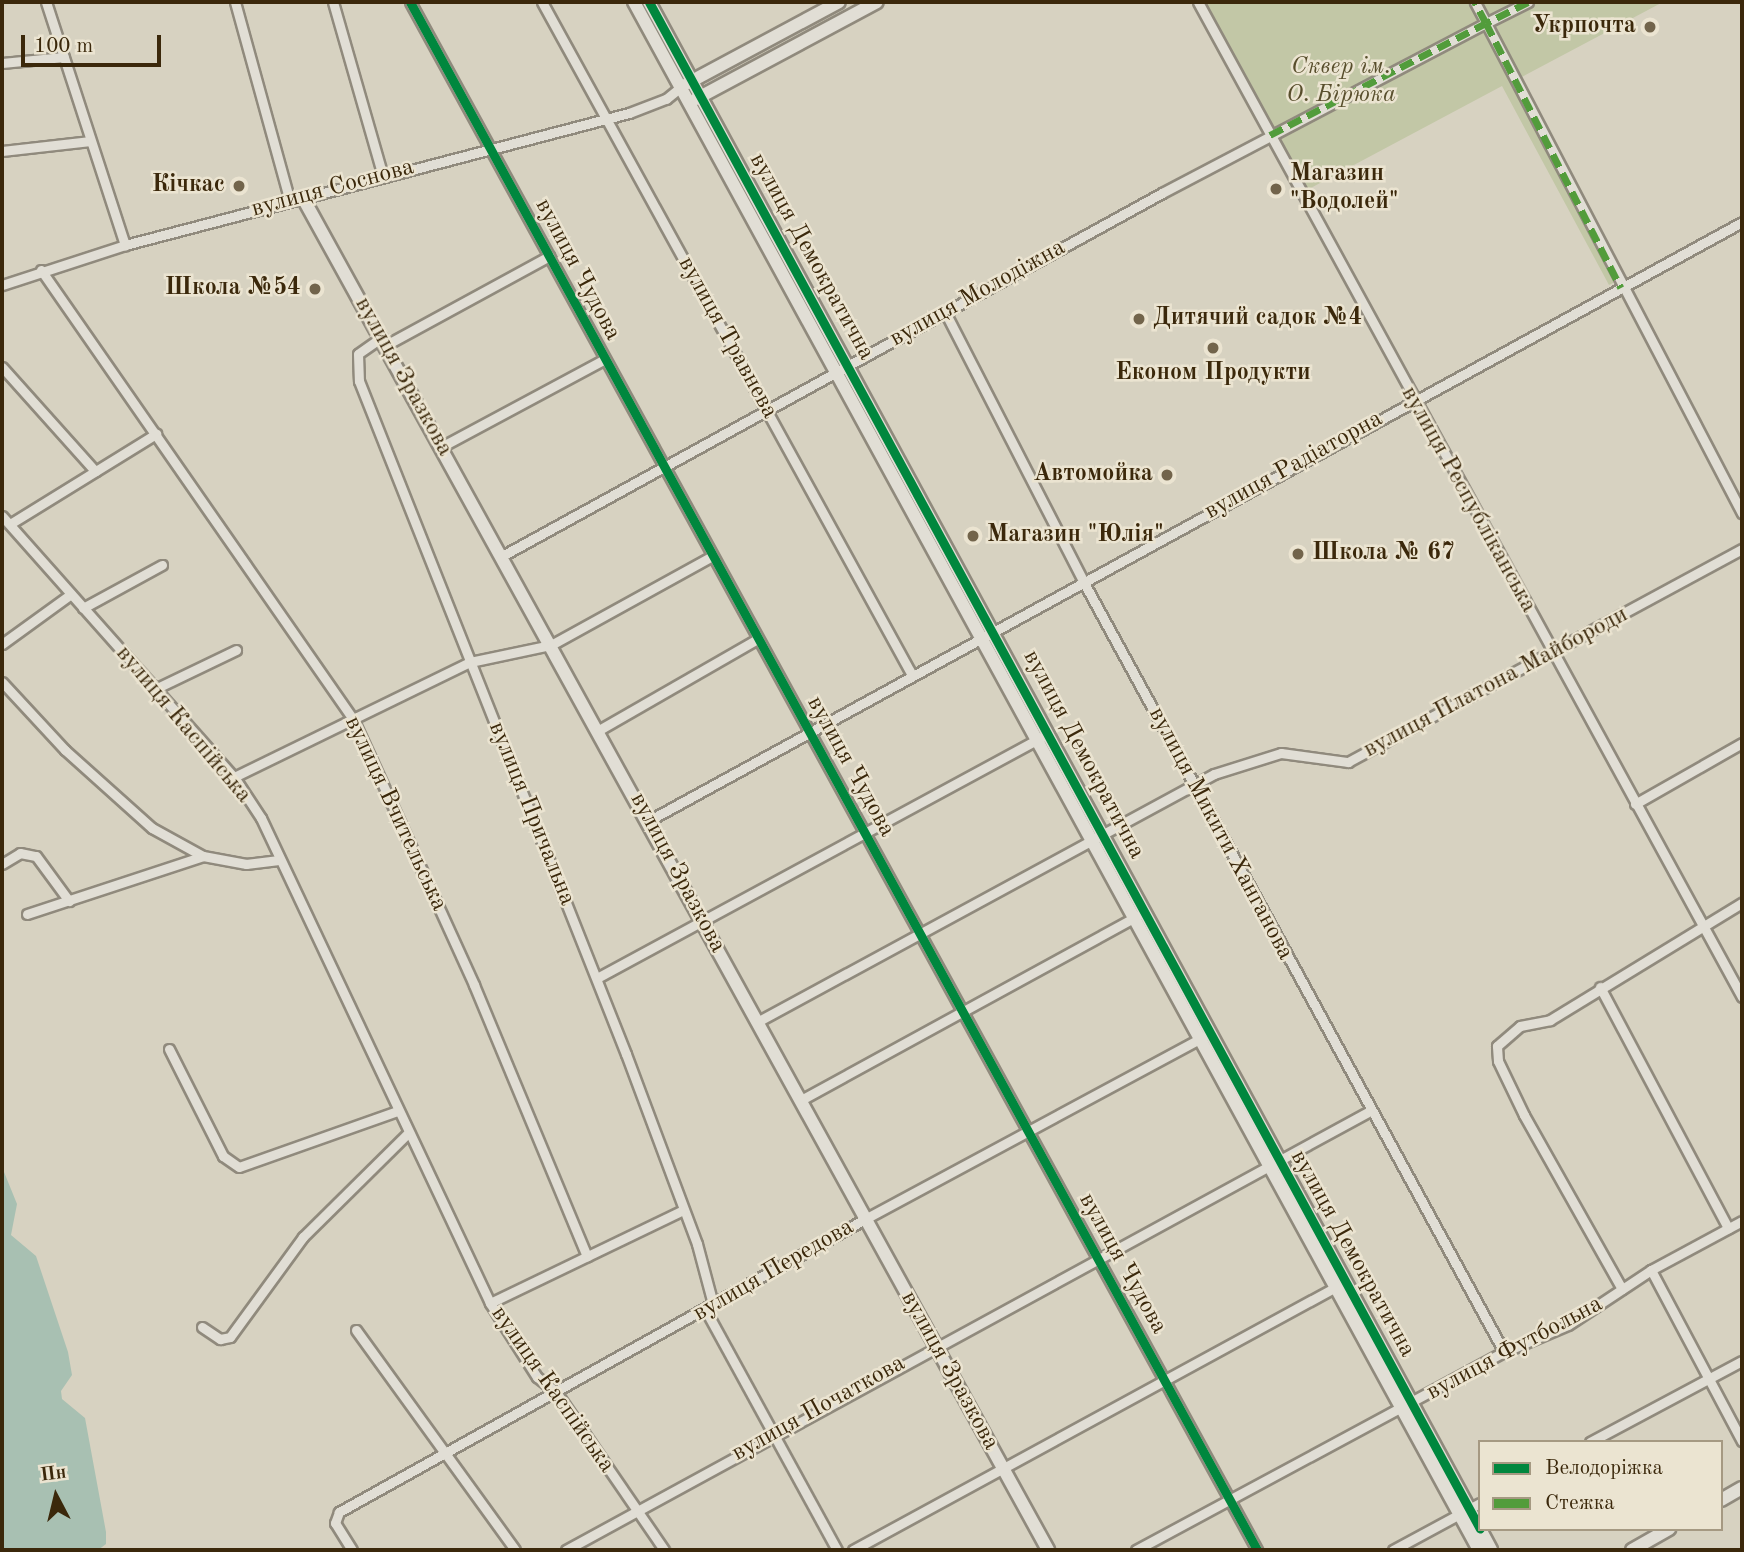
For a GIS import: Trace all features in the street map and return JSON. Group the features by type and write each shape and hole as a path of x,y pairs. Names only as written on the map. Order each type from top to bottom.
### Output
{"street":[{"path":"46,2 125,245"},
{"name":"вулиця Зразкова","path":"235,2 296,199 384,341 1048,1550"},
{"path":"333,2 383,176"},
{"name":"вулиця Чудова","path":"410,2 603,360 921,933 1026,1131 1257,1550"},
{"name":"вулиця Травнева","path":"542,2 912,675"},
{"name":"вулиця Демократична","path":"634,2 687,84"},
{"name":"вулиця Демократична","path":"649,2 695,100 988,633 1406,1407"},
{"path":"666,99 687,84 839,2"},
{"path":"666,99 695,100 877,2"},
{"name":"вулиця Республіканська","path":"1198,2 1551,653 1742,997"},
{"path":"1475,2 1621,288 1742,513"},
{"name":"вулиця Молодіжна","path":"502,556 662,464 768,410 1270,135 1528,2"},
{"path":"2,63 64,57"},
{"name":"вулиця Соснова","path":"2,285 41,270 125,245 488,148 605,120 666,99"},
{"path":"2,151 90,141"},
{"name":"вулиця Радіаторна","path":"649,821 1742,222"},
{"name":"вулиця Причальна","path":"549,256 358,354 356,371 597,978 683,1210 709,1307 836,1550"},
{"name":"вулиця Вчительська","path":"41,270 353,719 474,985 587,1256"},
{"name":"вулиця Микити Ханганова","path":"945,312 1083,582 1504,1352"},
{"path":"441,447 603,360"},
{"path":"2,367 96,471"},
{"path":"10,524 156,433"},
{"name":"вулиця Каспійська","path":"2,516 234,777 261,818 277,860 490,1303 537,1377 556,1392 664,1550"},
{"name":"вулиця Платона Майбороди","path":"757,1022 1193,785 1281,753 1348,762 1742,549"},
{"path":"234,777 470,662 551,645 712,556"},
{"path":"83,608 162,565"},
{"path":"2,644 71,594"},
{"path":"599,730 757,639"},
{"path":"155,689 236,650"},
{"path":"2,682 65,750 137,816 203,856 246,864 277,860"},
{"path":"597,978 704,924 1044,736"},
{"path":"1634,804 1742,743"},
{"path":"2,864 20,853 36,856 69,901"},
{"path":"27,914 203,856"},
{"path":"1622,1289 1524,1115 1498,1061 1497,1046 1520,1027 1550,1020 1600,987 1705,929 1742,903"},
{"path":"801,1100 1140,914"},
{"path":"1600,987 1728,1228"},
{"name":"вулиця Передова","path":"352,1550 335,1523 339,1512 865,1219 1205,1036"},
{"path":"169,1049 223,1156 239,1167 397,1111"},
{"name":"вулиця Початкова","path":"566,1550 936,1345 1370,1111"},
{"path":"202,1328 220,1339 230,1337 303,1237 407,1134"},
{"name":"вулиця Демократична","path":"1274,1165 1334,1288 1478,1525"},
{"path":"490,1303 683,1210"},
{"name":"вулиця Футбольна","path":"1136,1550 1504,1352 1568,1325 1651,1270 1742,1221"},
{"path":"1651,1270 1742,1441"},
{"path":"853,1550 1334,1288"},
{"path":"356,1330 515,1550"},
{"path":"1594,1440 1742,1361"},
{"path":"1723,1499 1742,1488"},
{"path":"1393,1550 1469,1509"},
{"name":"вулиця Демократична","path":"1469,1509 1479,1550"},
{"name":"вулиця Демократична","path":"1481,1531 1491,1550"},
{"path":"1632,1550 1665,1531"}],"green space":[{"name":"Сквер ім. О. Бірюка","path":"1206,2 1663,2 1518,79 1625,277 1609,285 1502,86 1307,190"}],"shaded area":[{"path":"2,1167 17,1204 11,1235 36,1256 68,1352 72,1375 61,1391 62,1399 85,1418 106,1532 106,1544 98,1550 2,1550"}],"marked path":[{"path":"1270,135 1486,23 1475,2"},
{"path":"1528,2 1486,23 1621,288"}],"cycle path":[{"path":"410,2 1257,1550"},
{"path":"649,2 1478,1525"}],"place":[{"name":"Укрпочта","path":"1650,27"},
{"name":"Кічкас","path":"239,186"},
{"name":"Магазин \"Водолей\"","path":"1276,189"},
{"name":"Школа №54","path":"315,289"},
{"name":"Дитячий садок №4","path":"1139,319"},
{"name":"Економ Продукти","path":"1213,348"},
{"name":"Автомойка","path":"1167,475"},
{"name":"Магазин \"Юлія\"","path":"973,536"},
{"name":"Школа № 67","path":"1298,554"}]}
